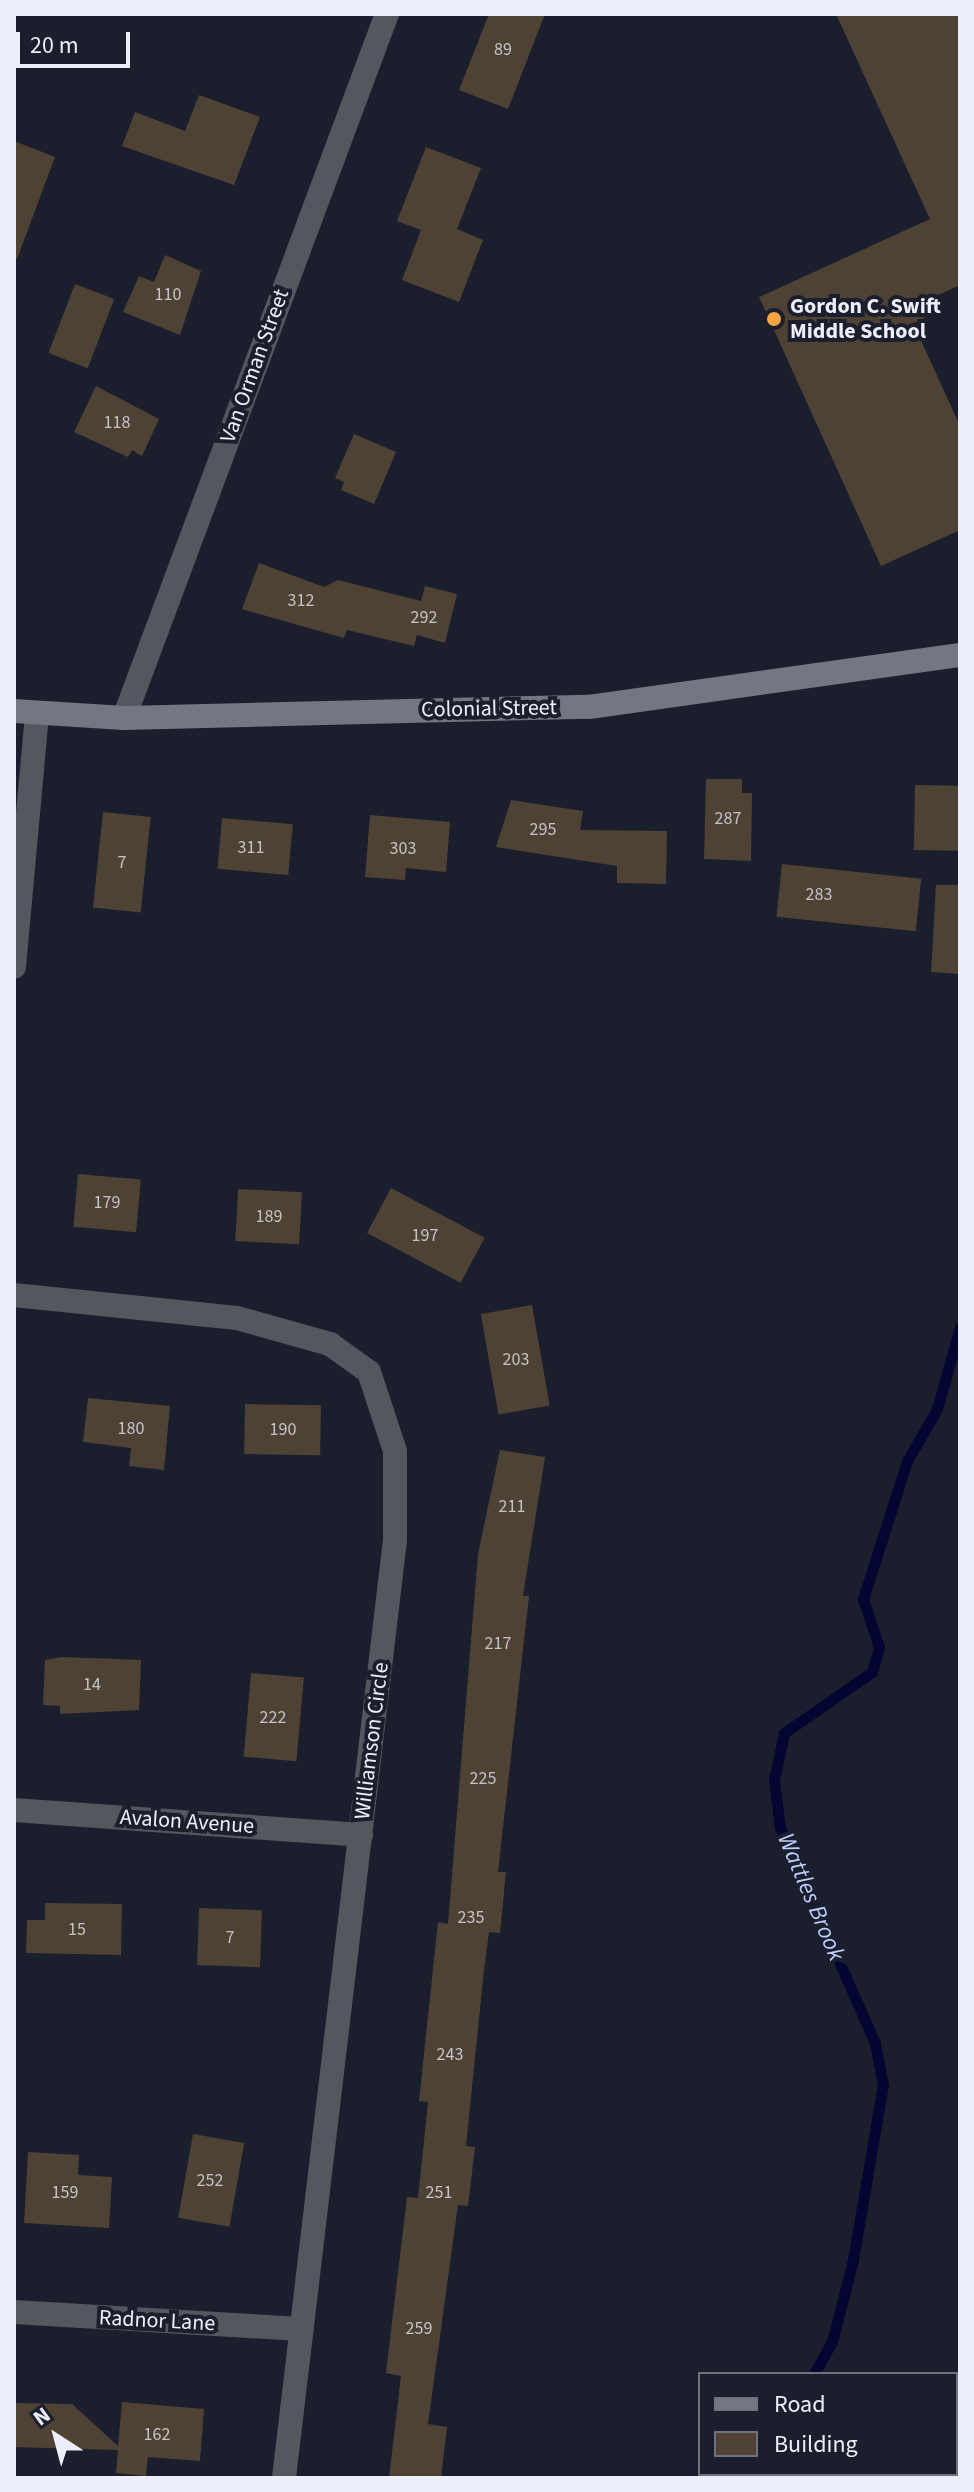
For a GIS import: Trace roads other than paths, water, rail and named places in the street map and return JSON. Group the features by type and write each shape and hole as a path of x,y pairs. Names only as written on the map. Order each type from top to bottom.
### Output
{"street":[{"name":"Van Orman Street","path":"124,718 387,14"},
{"name":"Colonial Street","path":"26,712 124,718 589,707 960,655"},
{"path":"14,967 26,712"},
{"name":"Williamson Circle","path":"14,1295 237,1318 330,1344 369,1372 395,1451 395,1540 284,2478"},
{"name":"Avalon Avenue","path":"14,1810 361,1835"},
{"name":"Radnor Lane","path":"14,2312 301,2329"}],"waterway":[{"name":"Wattles Brook","path":"815,2372 832,2342 853,2260 883,2085 875,2043 780,1828 774,1780 784,1733 872,1672 879,1647 863,1599 907,1461 937,1409 960,1327"}],"place":[{"name":"Gordon C. Swift Middle School","path":"774,319"}]}
